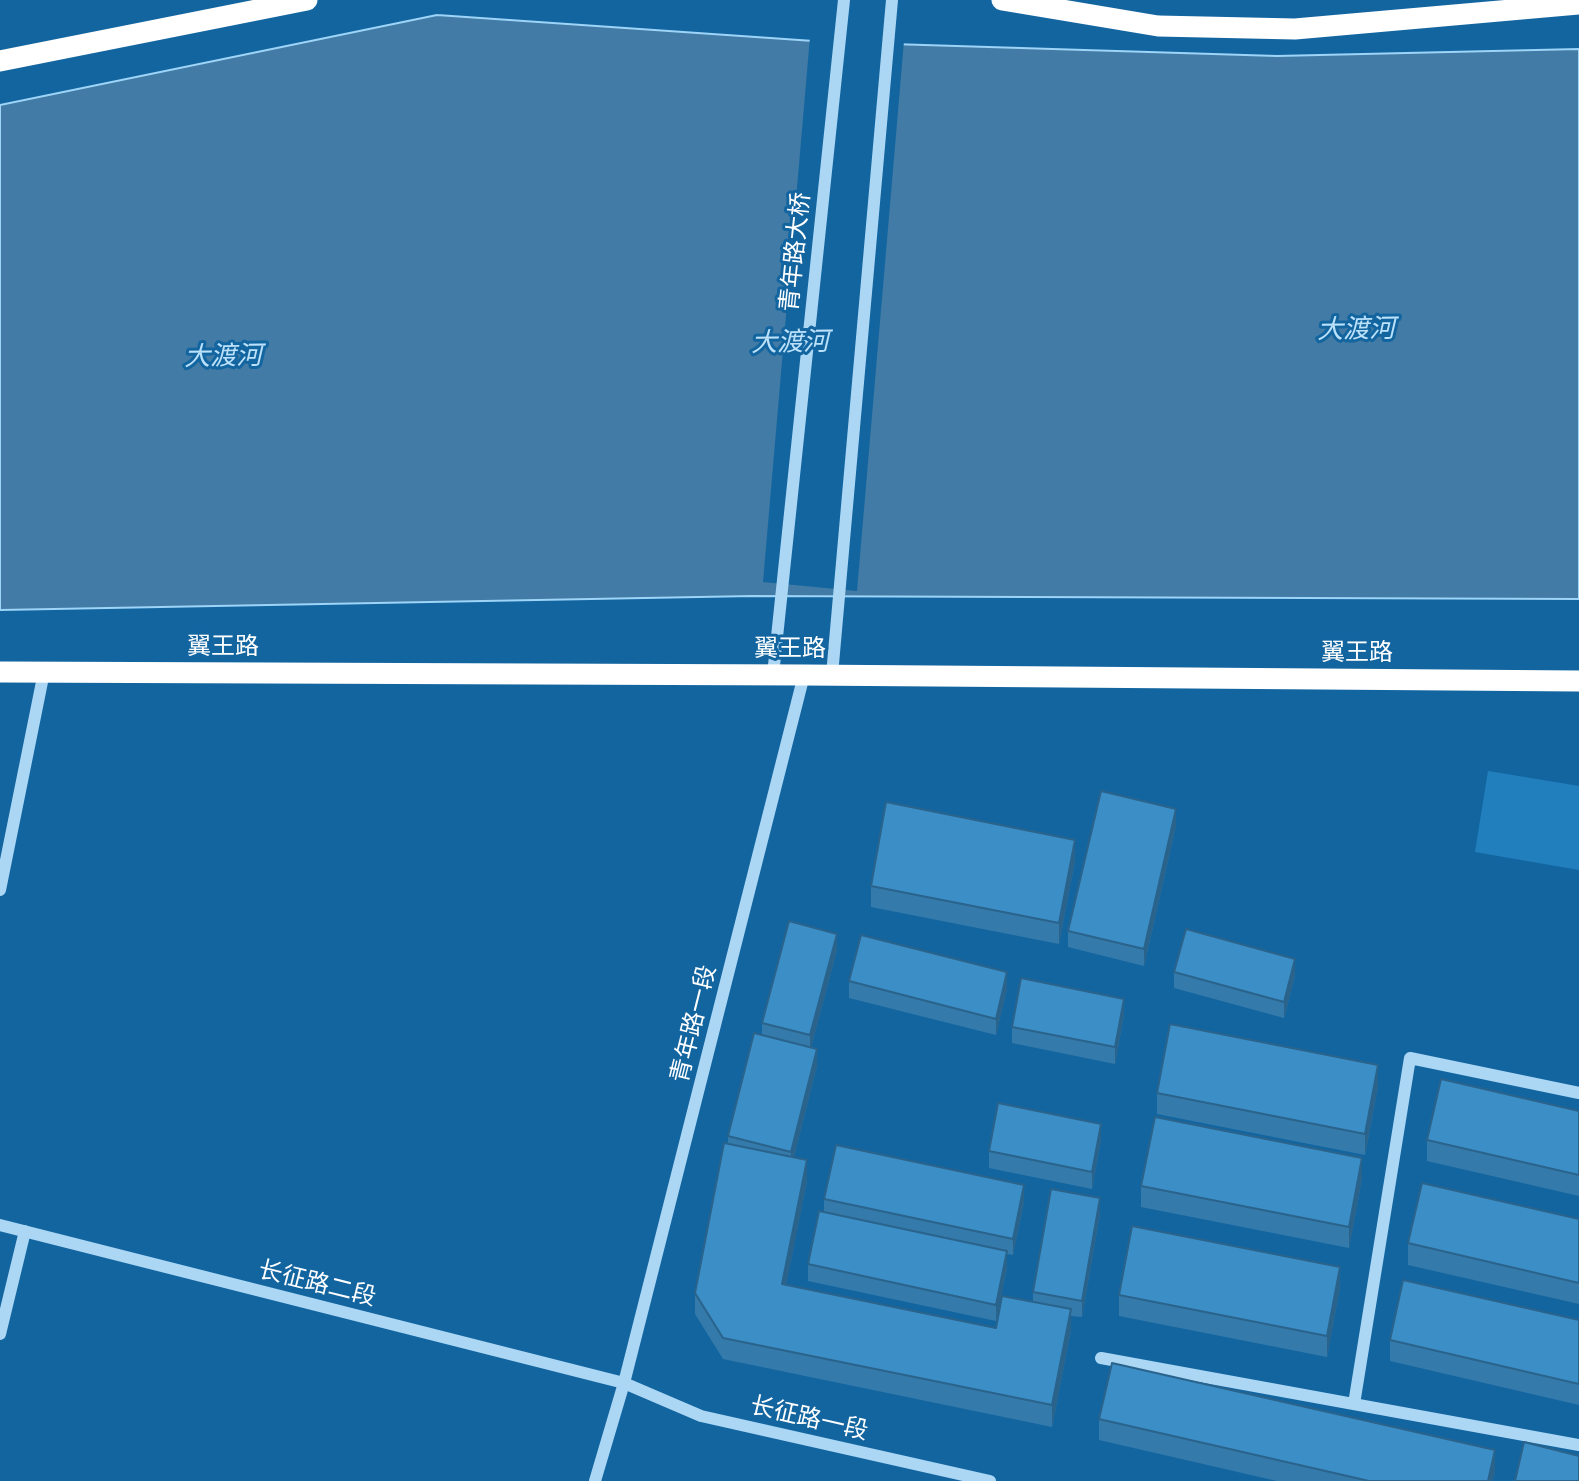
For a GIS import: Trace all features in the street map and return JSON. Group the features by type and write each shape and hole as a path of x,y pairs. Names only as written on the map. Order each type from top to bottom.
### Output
{"highway":[{"path":"0,61 307,0"},
{"path":"1002,0 1158,26 1295,29 1579,4"},
{"name":"翼王路","path":"0,672 1579,681"}],"street":[{"name":"青年路大桥","path":"773,675 844,0"},
{"path":"832,675 892,0"},
{"path":"0,890 44,672"},
{"name":"青年路一段","path":"595,1481 624,1384 804,675"},
{"path":"1354,1404 1410,1058 1579,1093"},
{"name":"长征路二段","path":"0,1225 624,1384"},
{"path":"0,1334 25,1231"},
{"path":"1101,1358 1579,1444"},
{"name":"长征路一段","path":"624,1384 701,1416 990,1481"}],"shaded area":[{"path":"1488,771 1579,786 1579,870 1475,852"}],"water":[{"name":"大渡河","path":"437,15 828,42 1277,56 1579,49 1579,599 752,596 0,610 0,105"}],"pier":[{"path":"810,37 904,41 857,591 763,582"}],"building":[{"path":"1101,791 1176,809 1144,949 1068,931"},
{"path":"886,802 1075,840 1059,923 871,886"},
{"path":"789,921 837,934 810,1035 762,1023"},
{"path":"1186,929 1295,959 1284,1002 1174,972"},
{"path":"861,935 1007,972 996,1019 849,981"},
{"path":"1021,978 1124,999 1115,1047 1012,1027"},
{"path":"1170,1024 1378,1065 1365,1134 1157,1093"},
{"path":"754,1033 817,1049 791,1152 728,1136"},
{"path":"1441,1079 1579,1111 1579,1175 1427,1140"},
{"path":"998,1103 1101,1124 1092,1172 989,1151"},
{"path":"1155,1117 1362,1158 1349,1227 1141,1186"},
{"path":"724,1143 807,1160 782,1284 996,1328 1002,1296 1071,1309 1052,1405 723,1338 695,1293"},
{"path":"836,1145 1024,1185 1013,1239 824,1199"},
{"path":"1422,1183 1579,1219 1579,1283 1408,1243"},
{"path":"1051,1189 1100,1198 1082,1301 1033,1292"},
{"path":"819,1211 1007,1251 996,1305 808,1264"},
{"path":"1132,1226 1340,1267 1327,1336 1119,1295"},
{"path":"1403,1280 1579,1320 1579,1384 1390,1340"},
{"path":"1112,1363 1495,1450 1488,1481 1369,1481 1099,1419"},
{"path":"1524,1442 1579,1456 1579,1481 1515,1481"}]}
